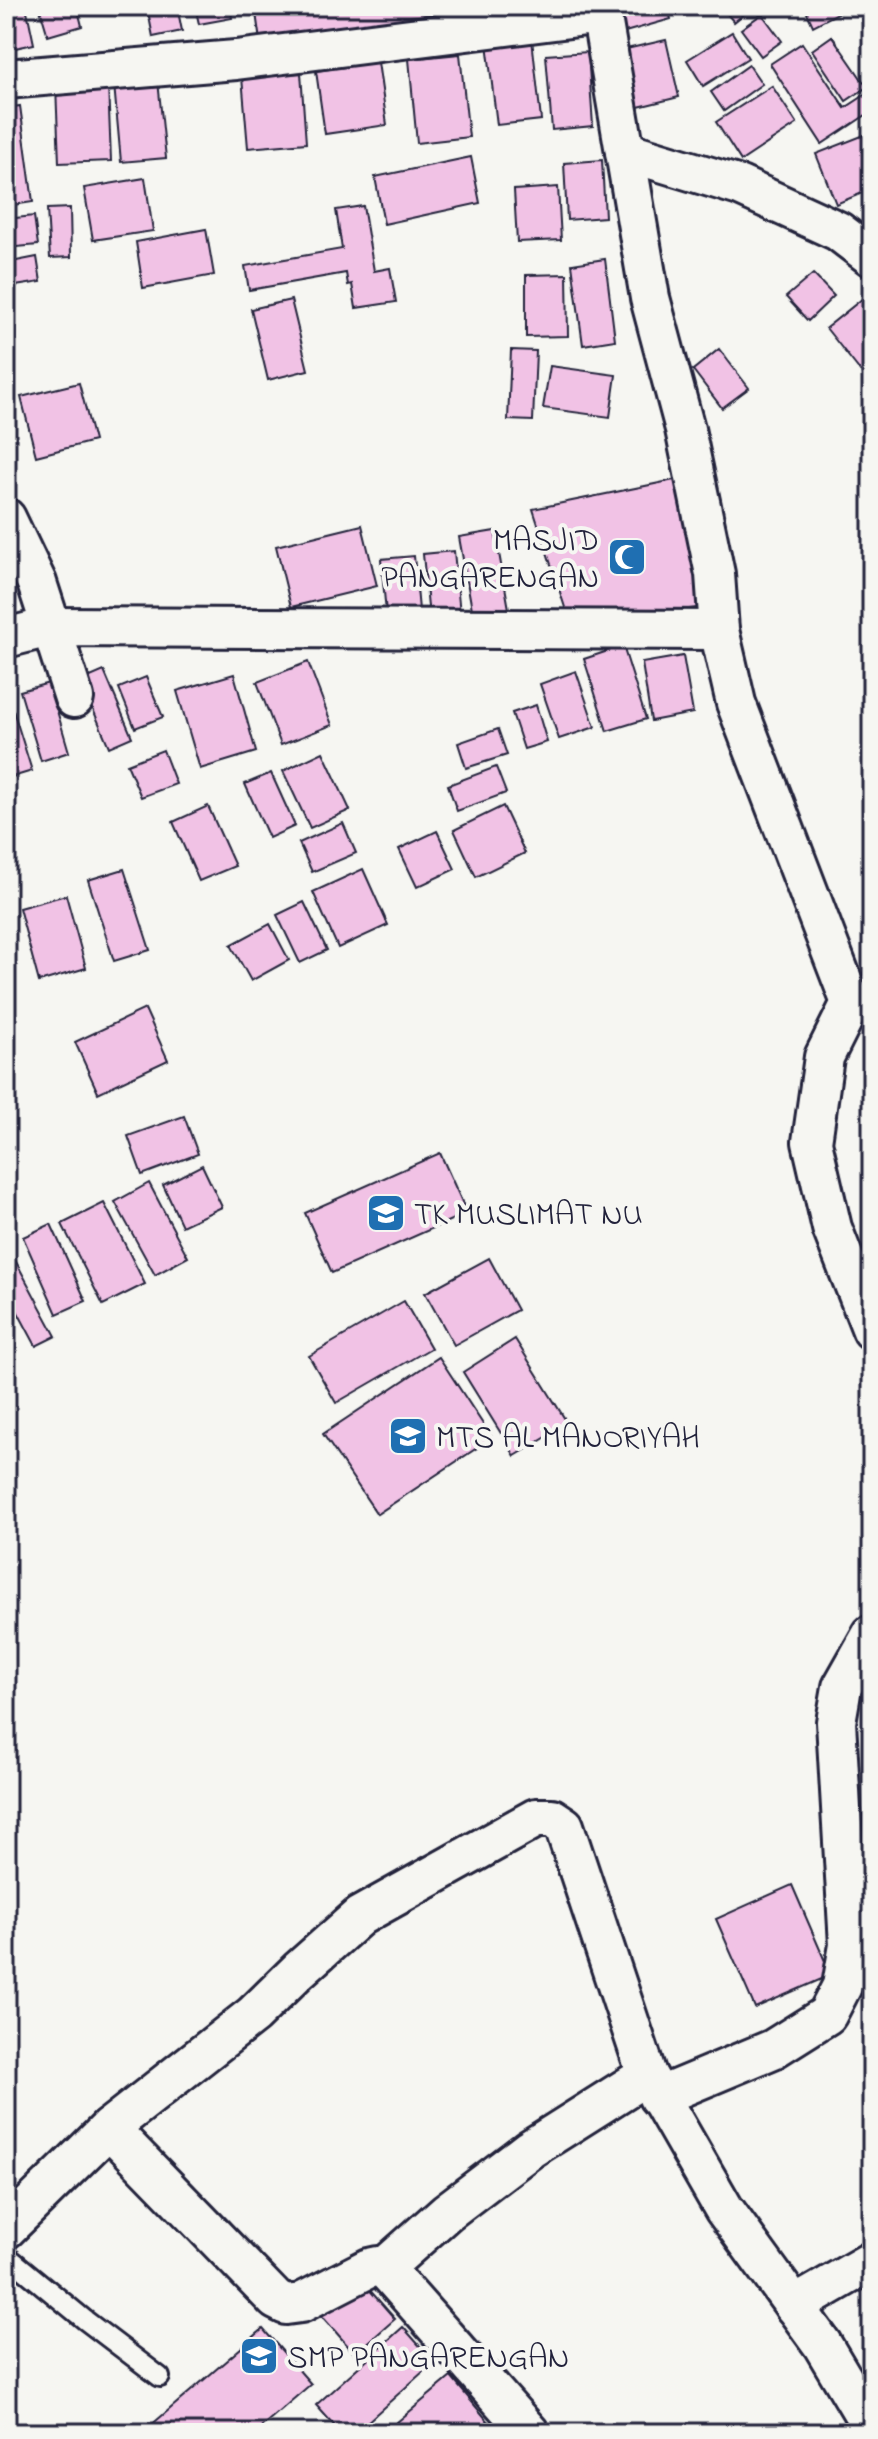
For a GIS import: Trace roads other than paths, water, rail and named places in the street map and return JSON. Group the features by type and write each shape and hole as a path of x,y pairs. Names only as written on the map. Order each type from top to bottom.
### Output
{"street":[{"path":"6,79 236,60 601,10 650,298 685,429 715,574 719,630 736,703 861,1009 824,1057 812,1142 832,1228 872,1330"},
{"path":"625,151 740,186 838,231 872,257"},
{"path":"6,518 37,583 74,698"},
{"path":"6,638 49,627 719,630"},
{"path":"384,2268 447,2212 530,2149 653,2086 773,2049 827,2015 842,1986 849,1945 836,1722 842,1687 872,1634"},
{"path":"6,2229 109,2128 253,2015 360,1916 536,1818 552,1818 564,1826 653,2086 724,2209 822,2344 872,2428"},
{"path":"109,2128 276,2300 286,2305 301,2303 369,2268 384,2268 530,2433"},
{"path":"794,2306 872,2261"}],"lane":[{"path":"6,2255 160,2377"}],"place":[{"name":"MASJID PANGARENGAN","path":"627,557"},
{"name":"TK MUSLIMAT NU","path":"386,1213"},
{"name":"MTS AL MANORIYAH","path":"408,1436"},
{"name":"SMP PANGARENGAN","path":"259,2356"}]}
